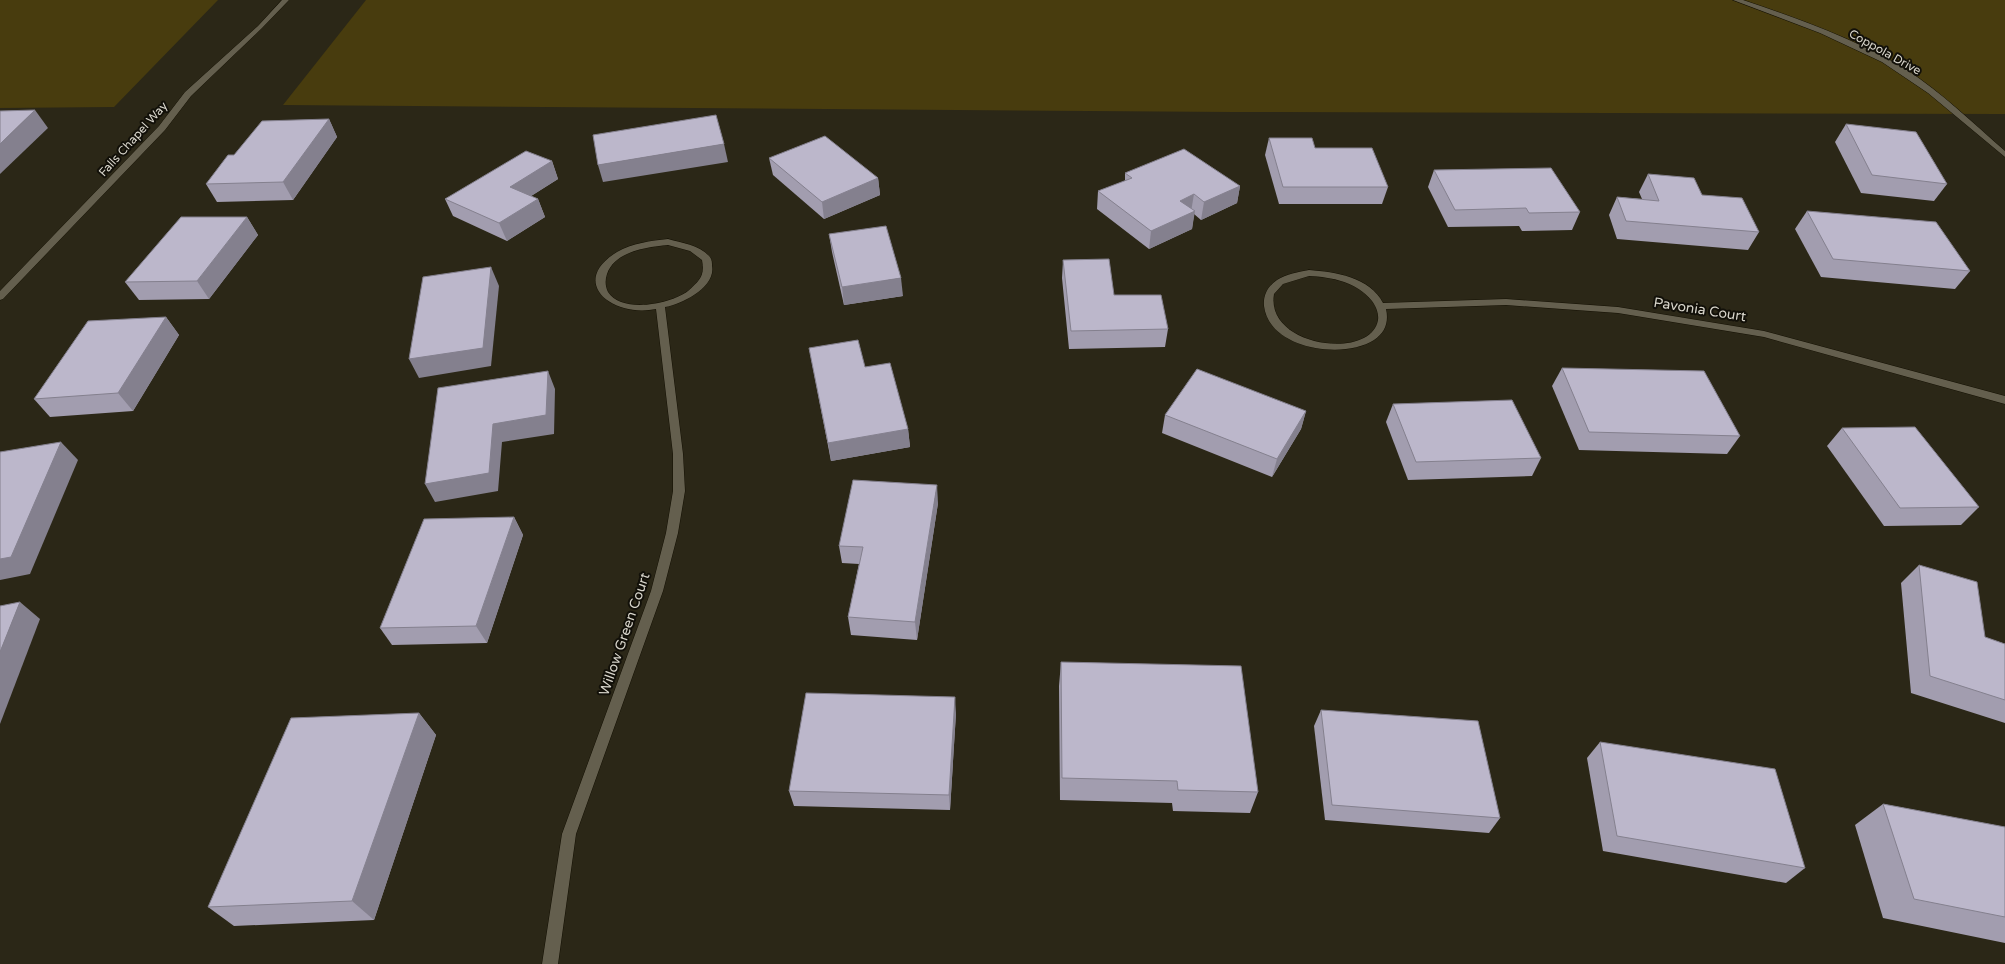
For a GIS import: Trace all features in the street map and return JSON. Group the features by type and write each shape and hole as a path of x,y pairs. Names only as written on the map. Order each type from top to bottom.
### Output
{"street":[{"name":"Falls Chapel Way","path":"0,296 162,128 188,94 260,27 286,0"},
{"name":"Coppola Drive","path":"1736,0 1798,20 1863,50 1904,72 1939,97 2005,155"},
{"path":"668,242 685,245 698,250 706,259 709,270 705,281 695,292 679,301 660,306 624,306 610,299 602,290 600,279 605,267 616,257 631,249 649,244 668,242"},
{"path":"1309,273 1327,274 1344,278 1361,285 1373,295 1382,306 1384,317 1382,328 1373,337 1366,341 1342,347 1323,346 1305,342 1288,334 1272,318 1267,301 1271,291 1280,282 1294,276 1309,273"},
{"name":"Pavonia Court","path":"1382,306 1506,302 1618,310 1764,334 1933,379 2005,400"},
{"name":"Willow Green Court","path":"550,964 569,834 657,591 672,533 677,505 679,491 678,454 660,306"}],"shaded area":[{"path":"0,0 218,0 114,107 0,108"},
{"path":"366,0 2005,0 2005,114 1231,112 283,105"}],"building":[{"path":"35,110 0,144 0,111"},
{"path":"716,115 724,144 598,165 593,135"},
{"path":"329,119 283,182 206,184 228,155 234,155 262,121"},
{"path":"1846,124 1916,132 1947,184 1872,175"},
{"path":"825,136 878,178 822,202 769,158"},
{"path":"1269,138 1312,138 1315,148 1372,148 1388,187 1283,187"},
{"path":"1184,149 1240,186 1204,202 1194,194 1180,201 1195,211 1151,231 1098,191 1132,178 1125,173"},
{"path":"526,151 552,161 510,187 538,199 499,223 445,199"},
{"path":"1551,168 1580,212 1529,213 1526,208 1455,210 1434,170"},
{"path":"1648,174 1694,178 1702,195 1742,198 1759,232 1626,221 1617,197 1659,201"},
{"path":"1807,211 1936,222 1970,271 1833,259"},
{"path":"181,217 247,217 197,281 125,282"},
{"path":"886,226 901,278 842,287 829,234"},
{"path":"1109,259 1114,295 1161,295 1168,329 1071,331 1063,260"},
{"path":"491,267 483,348 409,359 423,277"},
{"path":"166,317 118,393 34,399 88,321"},
{"path":"858,340 865,367 890,363 908,429 828,443 809,348"},
{"path":"1562,368 1704,371 1740,436 1589,432"},
{"path":"1197,369 1306,411 1277,459 1165,415"},
{"path":"548,371 546,415 493,424 489,473 425,484 438,388"},
{"path":"1512,400 1541,458 1416,462 1393,404"},
{"path":"1915,427 1979,507 1900,508 1842,428"},
{"path":"61,442 11,557 0,559 0,452"},
{"path":"853,480 937,485 915,622 848,617 863,547 839,546"},
{"path":"514,517 476,626 380,628 424,519"},
{"path":"1919,565 1977,582 1985,637 2005,644 2005,700 1930,676"},
{"path":"20,602 0,652 0,606"},
{"path":"1061,662 1241,666 1258,792 1178,790 1177,781 1062,778"},
{"path":"806,693 955,697 949,795 789,791"},
{"path":"1321,710 1478,721 1500,818 1332,805"},
{"path":"419,713 352,901 208,907 291,718"},
{"path":"1600,742 1775,769 1805,868 1617,836"},
{"path":"1883,804 2005,827 2005,917 1914,899"}]}
